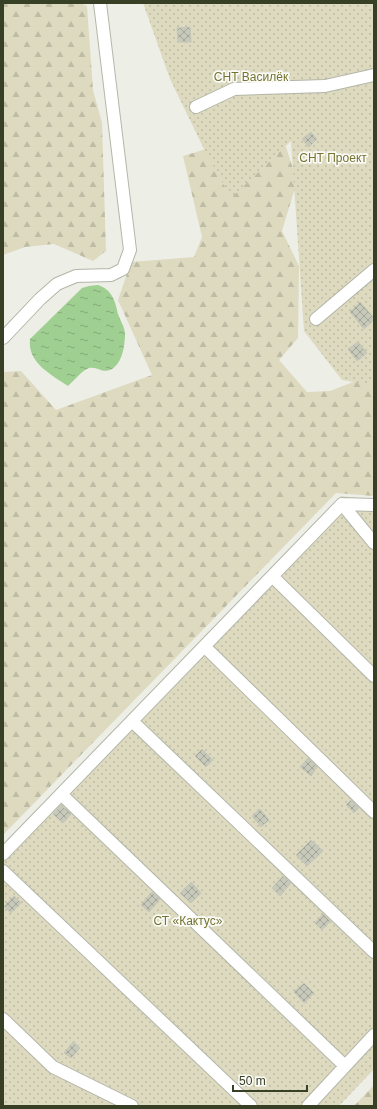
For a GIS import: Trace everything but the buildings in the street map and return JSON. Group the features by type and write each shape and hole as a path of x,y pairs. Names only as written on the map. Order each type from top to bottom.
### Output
{"lane":[{"path":"3,338 40,299 57,284 76,276 111,275 123,269 130,250 100,3"},
{"path":"196,107 234,89 325,86 374,75"},
{"path":"316,319 374,270"},
{"path":"342,504 374,506"},
{"path":"342,504 374,543"},
{"path":"3,854 273,577 342,504"},
{"path":"273,577 374,676"},
{"path":"205,647 374,812"},
{"path":"132,721 374,952"},
{"path":"61,794 345,1066"},
{"path":"3,870 251,1106"},
{"path":"3,1019 53,1067 132,1106"},
{"path":"308,1106 374,1035"}],"green space":[{"path":"3,3 81,3 87,6 93,90 102,123 106,251 93,261 54,244 25,247 3,255"},
{"path":"143,3 374,3 374,385 342,380 304,331 291,141 231,198 203,147 170,79"},
{"path":"285,144 297,181 282,231 299,266 298,338 279,360 307,392 330,391 374,374 374,496 336,493 3,835 3,372 21,371 56,410 152,375 118,300 131,262 194,257 202,237 183,156 206,149"},
{"name":"СТ «Кактус»","path":"341,496 374,500 374,1069 339,1106 3,1106 3,845"},
{"path":"374,1085 374,1106 354,1106"}],"water":[{"path":"98,285 110,293 116,304 125,332 122,355 114,368 107,371 95,368 86,369 68,386 48,373 36,362 32,355 30,339 82,288"}],"park label":[{"name":"СНТ Василёк","path":"251,77"},
{"name":"СНТ Проект","path":"333,158"}]}
